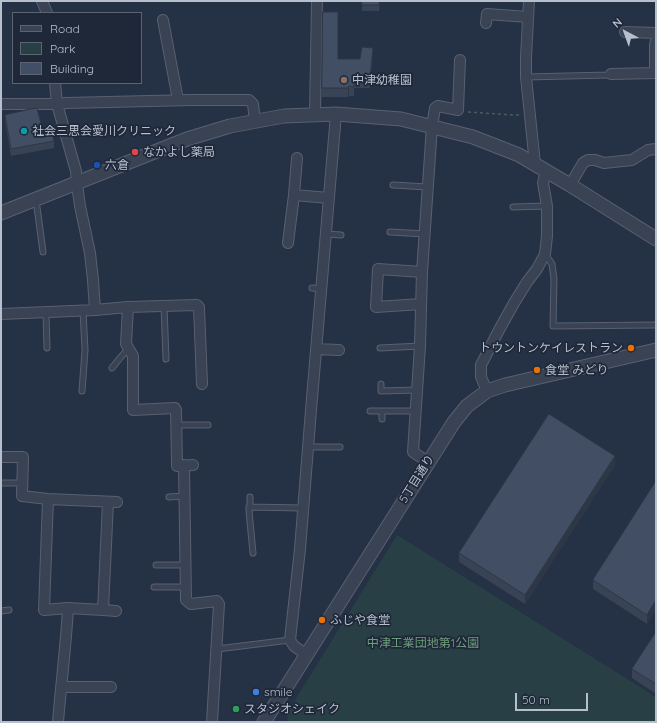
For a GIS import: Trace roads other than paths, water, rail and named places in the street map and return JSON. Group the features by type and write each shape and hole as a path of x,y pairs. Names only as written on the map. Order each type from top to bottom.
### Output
{"street":[{"path":"42,1 47,12"},
{"path":"315,114 317,1"},
{"path":"486,391 481,377 481,365 514,303 537,269 545,254 547,236 547,206 530,114 526,77 529,1"},
{"path":"486,23 487,14 528,17"},
{"path":"166,25 174,61 178,100"},
{"path":"625,32 656,33"},
{"path":"611,74 656,73 656,41"},
{"path":"428,462 413,452 420,346 422,272 432,126 435,108 438,106 458,110 460,60"},
{"path":"55,84 57,104 76,170 80,206 90,253 95,310"},
{"path":"1,104 249,100 253,104 255,121"},
{"path":"307,655 294,646 290,640 300,549 308,447 315,410 318,379 316,349 316,288 326,234 336,114"},
{"path":"1,213 187,139 230,126 284,116 336,114 401,119 473,137 519,155 656,239"},
{"path":"570,185 584,163 588,160 595,160 604,163 632,160 648,150 656,149"},
{"path":"286,236 294,196 294,164"},
{"path":"294,196 329,198"},
{"path":"421,304 376,307 378,269 422,272"},
{"path":"1,314 46,313 198,304 199,354 202,384"},
{"path":"128,307 126,344 133,356 133,410 175,408 177,425 177,466 188,465 184,496 186,600 191,604 217,601 219,604 212,722"},
{"path":"316,349 339,350"},
{"name":"5丁目通り","path":"264,722 428,462 454,422 467,406 486,391 505,385 656,350"},
{"path":"1,457 23,457 22,496 48,499 112,502 103,610"},
{"path":"48,499 39,610 68,608 116,611"},
{"path":"58,722 68,608"},
{"path":"61,688 111,687"}],"lane":[{"path":"526,77 611,74"},
{"path":"394,185 428,187"},
{"path":"35,200 43,252"},
{"path":"513,207 547,206"},
{"path":"390,232 425,234"},
{"path":"326,234 341,235"},
{"path":"545,254 552,264 554,279 553,326 656,325"},
{"path":"164,306 166,359"},
{"path":"82,391 85,350 83,311"},
{"path":"46,313 47,348"},
{"path":"380,348 420,346"},
{"path":"112,368 129,349"},
{"path":"158,350 165,349"},
{"path":"77,360 84,361"},
{"path":"381,384 381,390 417,390"},
{"path":"370,411 416,411"},
{"path":"382,411 382,419"},
{"path":"177,425 208,425"},
{"path":"308,447 340,447"},
{"path":"1,483 23,483"},
{"path":"169,497 184,496"},
{"path":"250,498 249,510 253,553"},
{"path":"250,506 303,508"},
{"path":"245,545 252,544"},
{"path":"156,565 186,565"},
{"path":"154,586 186,587"},
{"path":"1,611 9,610"},
{"path":"217,649 290,640"}],"place":[{"name":"中津幼稚園","path":"344,80"},
{"name":"社会三思会愛川クリニック","path":"24,131"},
{"name":"なかよし薬局","path":"135,152"},
{"name":"六倉","path":"97,165"},
{"name":"トウントンケイレストラン","path":"631,348"},
{"name":"食堂 みどり","path":"537,370"},
{"name":"ふじや食堂","path":"322,620"},
{"name":"smile","path":"256,692"},
{"name":"スタジオシェイク","path":"236,709"}],"park label":[{"name":"中津工業団地第1公園","path":"423,643"}]}
